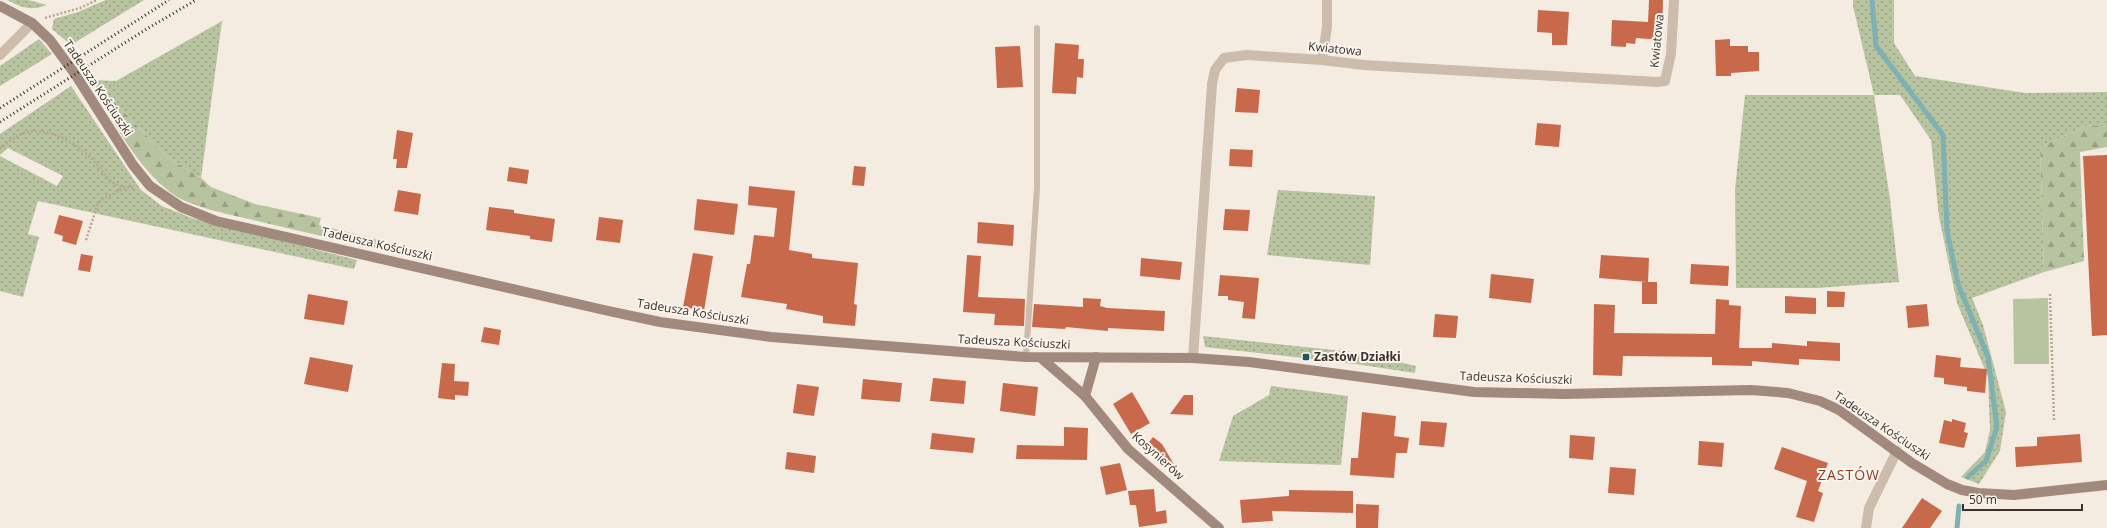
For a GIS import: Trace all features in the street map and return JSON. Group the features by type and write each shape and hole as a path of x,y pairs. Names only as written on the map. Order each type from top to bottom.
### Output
{"street":[{"path":"1322,60 1327,27 1327,0"},
{"name":"Kwiatowa","path":"1193,358 1211,92 1215,70 1224,58 1236,55 1322,60 1364,65 1651,83 1665,81 1671,54 1674,0"},
{"name":"Tadeusza Kościuszki","path":"0,6 32,22 50,40 133,165 150,186 180,207 216,221 660,322 771,337 1040,358 1193,358 1303,368 1474,392 1564,394 1751,390 1788,393 1820,401 1838,410 1947,484 1978,493 2014,495 2107,485"},
{"path":"0,55 32,22"},
{"name":"Kosynierów","path":"1040,358 1085,396 1128,449 1219,528"},
{"path":"1085,396 1096,358"},
{"path":"1866,528 1869,508 1897,451"}],"lane":[{"path":"1026,357 1038,188 1037,28"}],"path":[{"path":"32,22 80,8 98,0"},
{"path":"0,149 17,136 31,131 61,136 73,143 92,159 110,181 124,188"},
{"path":"86,240 98,203 124,188 150,186"},
{"path":"2050,294 2054,420"}],"green space":[{"path":"7,0 28,0 47,5 36,8 27,8"},
{"path":"106,0 144,0 71,45 52,29 54,19 78,12"},
{"path":"1853,0 1894,0 1894,43 1915,76 2025,93 2107,92 2107,127 2089,125 2040,147 2044,272 1972,298 1983,325 2006,412 2000,451 1979,484 1961,477 1985,452 1990,430 1988,377 1957,303 1939,217 1931,140 1900,95 1874,95 1853,6"},
{"path":"222,21 201,178 167,157 93,80 116,81"},
{"path":"39,39 52,54 0,86 0,66"},
{"path":"93,80 167,157 201,178 211,187 255,204 321,218 319,225 414,249 412,256 221,213 181,199 174,195 148,172 137,158 117,128"},
{"path":"71,86 141,190 162,206 192,218 357,260 354,269 38,201 28,234 39,237 23,297 0,291 0,156 57,186 63,176 8,148 0,155 0,134"},
{"path":"1745,95 1874,95 1890,199 1899,282 1817,288 1736,288 1735,189"},
{"path":"2089,125 2107,127 2107,147 2080,152 2084,261 2044,272 2040,147"},
{"path":"1278,190 1375,196 1370,265 1267,255"},
{"path":"2048,298 2049,364 2014,364 2013,299"},
{"path":"1203,336 1361,353 1416,366 1415,373 1355,364 1205,347"},
{"path":"1271,386 1348,396 1341,465 1219,461 1233,416 1269,395"}],"building":[{"path":"1649,0 1663,0 1662,40 1636,38 1635,44 1626,43 1626,47 1611,46 1612,20 1648,22"},
{"path":"1538,10 1569,12 1567,45 1552,45 1552,33 1537,32"},
{"path":"1730,39 1730,46 1748,46 1748,52 1759,52 1759,71 1731,73 1731,76 1716,76 1715,40"},
{"path":"1055,43 1079,45 1078,59 1084,59 1083,78 1077,77 1076,94 1052,93"},
{"path":"1020,46 1023,87 997,88 995,47"},
{"path":"1237,88 1260,90 1258,113 1235,112"},
{"path":"1537,123 1561,125 1559,147 1535,145"},
{"path":"397,130 413,133 407,168 396,168 397,159 393,159"},
{"path":"1230,149 1253,150 1252,167 1229,166"},
{"path":"2107,155 2107,335 2092,336 2083,156"},
{"path":"854,166 866,167 864,186 852,185"},
{"path":"509,167 529,170 527,184 507,181"},
{"path":"749,186 795,191 789,250 812,254 812,258 858,263 854,304 857,305 855,326 823,323 823,316 786,309 787,304 741,297 747,264 750,264 754,235 774,237 777,208 748,205"},
{"path":"398,190 421,194 418,215 394,211"},
{"path":"697,199 738,204 734,235 694,230"},
{"path":"489,207 514,210 514,213 555,219 552,242 530,239 530,236 486,230"},
{"path":"1225,209 1250,210 1248,231 1223,230"},
{"path":"59,215 83,221 76,245 62,241 63,236 54,233"},
{"path":"599,217 623,220 620,243 596,240"},
{"path":"978,222 1014,225 1013,246 977,243"},
{"path":"693,253 713,256 704,311 683,307"},
{"path":"81,254 93,256 90,272 78,270"},
{"path":"967,255 981,256 978,297 1025,299 1024,326 994,325 995,314 963,312"},
{"path":"1601,255 1649,258 1648,282 1657,282 1657,304 1642,304 1642,282 1647,282 1599,278"},
{"path":"1141,258 1182,262 1180,280 1140,276"},
{"path":"1691,264 1729,266 1728,286 1690,284"},
{"path":"1491,274 1534,279 1531,303 1489,298"},
{"path":"1220,275 1259,278 1255,319 1242,318 1244,302 1228,300 1228,296 1218,296"},
{"path":"1827,291 1845,292 1844,307 1827,307"},
{"path":"308,294 348,301 344,325 304,319"},
{"path":"1785,296 1816,298 1816,314 1785,313"},
{"path":"1083,298 1101,299 1100,306 1107,308 1165,311 1164,331 1108,328 1108,331 1066,327 1065,329 1032,327 1034,304 1083,307"},
{"path":"1716,299 1729,300 1729,305 1741,306 1739,348 1772,348 1772,343 1807,346 1807,341 1840,343 1840,361 1799,359 1799,365 1752,361 1752,366 1712,365 1712,357 1623,356 1622,376 1593,375 1594,304 1615,305 1614,333 1715,334"},
{"path":"1927,304 1929,326 1908,328 1906,306"},
{"path":"1435,314 1458,316 1456,338 1433,337"},
{"path":"484,327 501,330 499,345 481,342"},
{"path":"1936,355 1961,358 1960,367 1987,369 1985,393 1967,391 1967,387 1944,384 1944,378 1934,377"},
{"path":"310,357 353,365 348,392 304,384"},
{"path":"442,363 455,364 454,381 469,382 468,396 455,395 455,400 438,398"},
{"path":"933,378 966,381 964,404 930,401"},
{"path":"863,379 902,383 900,402 861,399"},
{"path":"1003,383 1038,387 1035,416 1000,411"},
{"path":"797,384 819,387 814,416 793,413"},
{"path":"1132,392 1150,423 1131,434 1113,404"},
{"path":"1184,395 1193,395 1193,415 1170,414"},
{"path":"1362,412 1396,416 1394,436 1409,438 1407,453 1396,453 1394,478 1350,475 1351,458 1358,458"},
{"path":"1952,419 1966,423 1964,432 1968,433 1964,448 1939,443 1944,420 1952,422"},
{"path":"1421,421 1447,423 1444,447 1419,445"},
{"path":"1064,427 1088,428 1087,460 1016,459 1017,445 1064,446"},
{"path":"932,433 975,438 973,453 930,449"},
{"path":"2080,434 2082,462 2016,467 2015,447 2037,446 2037,437"},
{"path":"1570,435 1595,437 1593,460 1569,458"},
{"path":"1153,437 1162,444 1179,473 1145,447"},
{"path":"1699,441 1724,443 1722,467 1698,465"},
{"path":"1782,447 1828,463 1818,491 1823,493 1814,522 1796,517 1807,481 1774,469"},
{"path":"787,452 816,456 814,473 785,469"},
{"path":"1120,463 1127,490 1106,495 1100,467"},
{"path":"1610,467 1636,469 1634,495 1608,493"},
{"path":"1154,489 1156,512 1166,510 1167,523 1139,527 1136,505 1130,505 1128,491"},
{"path":"1289,490 1353,491 1353,513 1272,511 1273,521 1242,523 1240,500 1289,496"},
{"path":"1922,498 1942,511 1930,528 1902,528"},
{"path":"1356,504 1379,505 1378,528 1356,528"}],"waterway":[{"path":"1872,0 1876,46 1943,135 1947,230 1958,284 1988,357 1997,427 1986,461 1968,477"},
{"path":"1957,528 1959,506"}],"railway":[{"path":"0,108 169,0"},
{"path":"0,122 145,30 196,0"}],"place":[{"name":"Zastów Działki","path":"1306,357"}],"district":[{"name":"ZASTÓW","path":"1849,475"}]}
